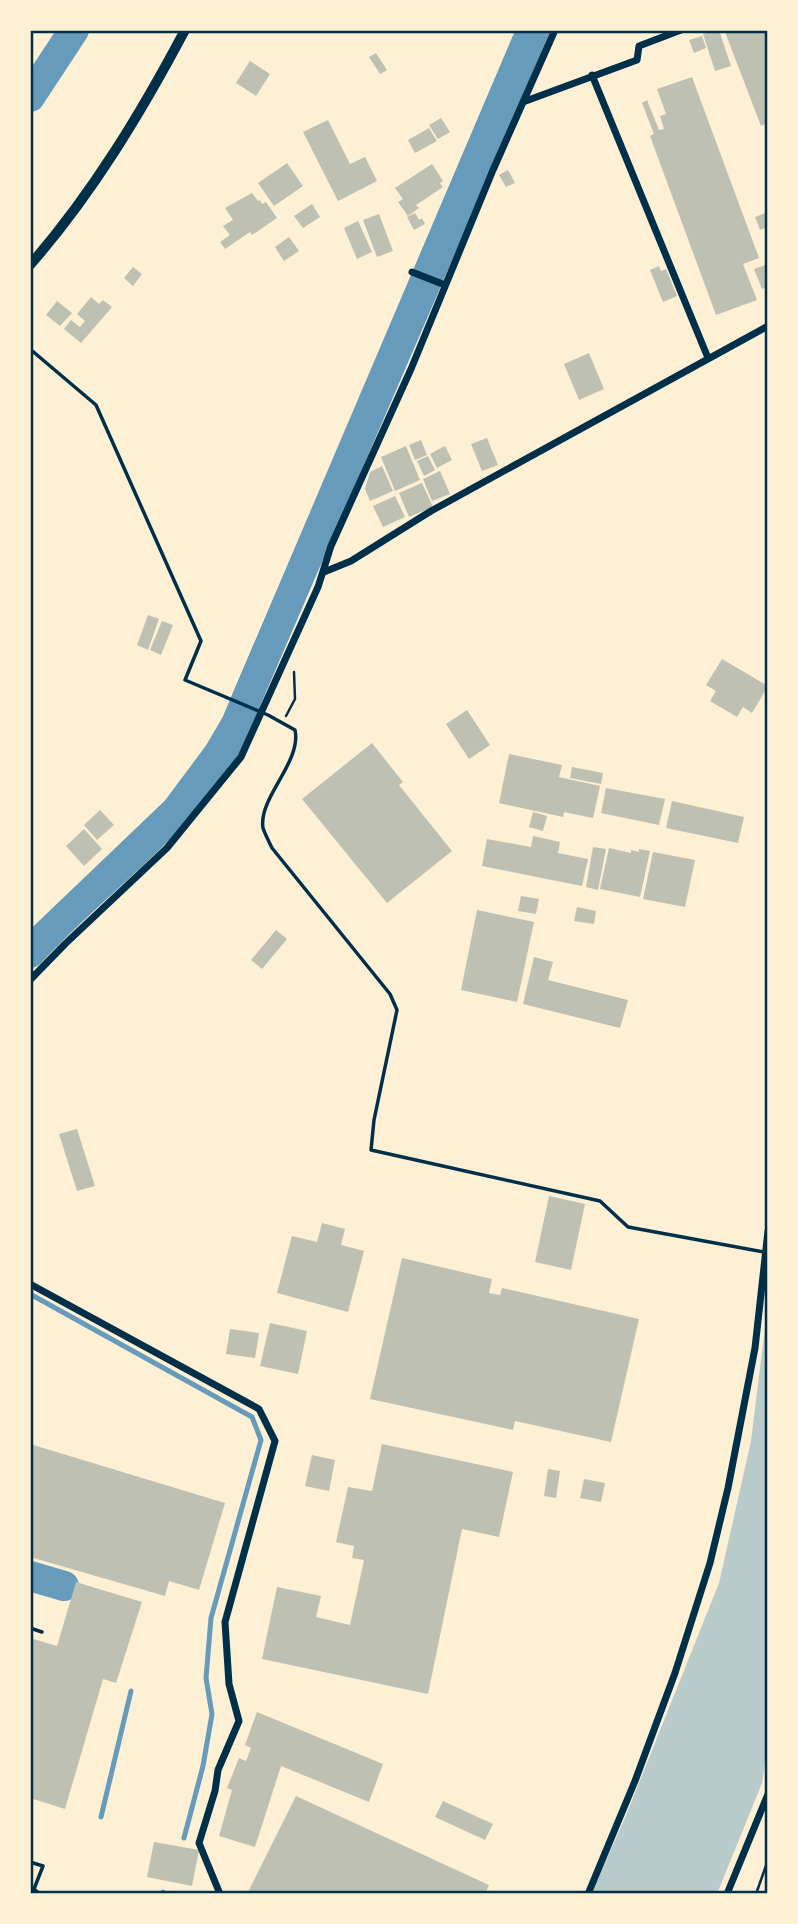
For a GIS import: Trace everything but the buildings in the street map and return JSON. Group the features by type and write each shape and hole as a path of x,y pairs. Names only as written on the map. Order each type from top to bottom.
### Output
{"street":[{"path":"30,265 97,179 185,30"},
{"path":"30,981 65,944 167,848 242,757 324,572 331,547 411,369 555,30"},
{"path":"523,102 638,60 639,46 681,30"},
{"path":"592,75 708,358"},
{"path":"412,272 445,285"},
{"path":"324,572 351,561 431,511 768,326"},
{"path":"588,1894 670,1685 710,1563 728,1488 755,1348 768,1231"},
{"path":"30,1284 259,1409 275,1441 225,1622 229,1684 239,1721 218,1770 215,1791 199,1843 220,1894"},
{"path":"727,1894 768,1794"}],"lane":[{"path":"30,349 96,405 201,641 185,680 268,715 295,730 297,740 269,801 263,826 267,837 272,848 390,994 397,1010 374,1121 372,1150 600,1201 628,1227 766,1252"},
{"path":"30,1628 42,1632"},
{"path":"30,1862 43,1866 32,1889 40,1894"}],"path":[{"path":"283,722 295,699 293,666"},
{"path":"756,1894 768,1860"}],"shaded area":[{"path":"768,1303 768,1743 762,1783 717,1894 591,1894 625,1818 719,1583 751,1441"}],"waterway":[{"path":"30,97 74,30"},
{"path":"30,933 167,802 208,747 225,718 518,30"},
{"path":"30,953 166,823 213,766 233,734 535,30"},
{"path":"30,1294 252,1417 261,1440 211,1618 206,1678 212,1714 203,1766 184,1838"},
{"path":"30,1576 64,1586"},
{"path":"101,1817 131,1691"}]}
